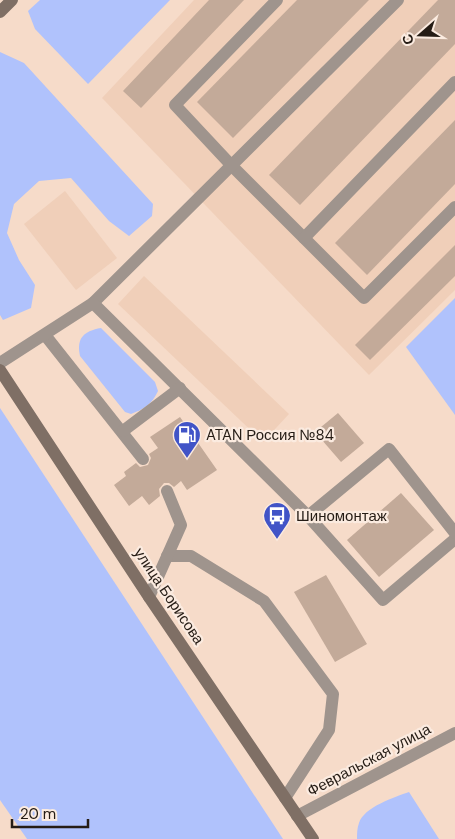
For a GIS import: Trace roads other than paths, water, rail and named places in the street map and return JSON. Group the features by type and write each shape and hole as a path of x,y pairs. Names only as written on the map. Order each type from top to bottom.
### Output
{"main road":[{"path":"0,12 12,0"},
{"name":"улица Борисова","path":"0,370 149,597 313,839"}],"lane":[{"path":"277,0 174,105 364,298 455,207"},
{"path":"0,363 93,303 398,0"},
{"path":"304,238 455,82"},
{"path":"93,303 308,516 383,600 455,538"},
{"path":"45,335 123,431 143,459"},
{"path":"123,431 180,388"},
{"path":"308,516 389,449 455,533"},
{"path":"149,597 181,525 167,492"},
{"path":"167,556 191,556 264,601 333,694 329,730 285,798"},
{"name":"Февральская улица","path":"297,816 455,733"}],"place":[{"name":"ATAN Россия №84","path":"187,459"},
{"name":"Шиномонтаж","path":"277,540"}]}
